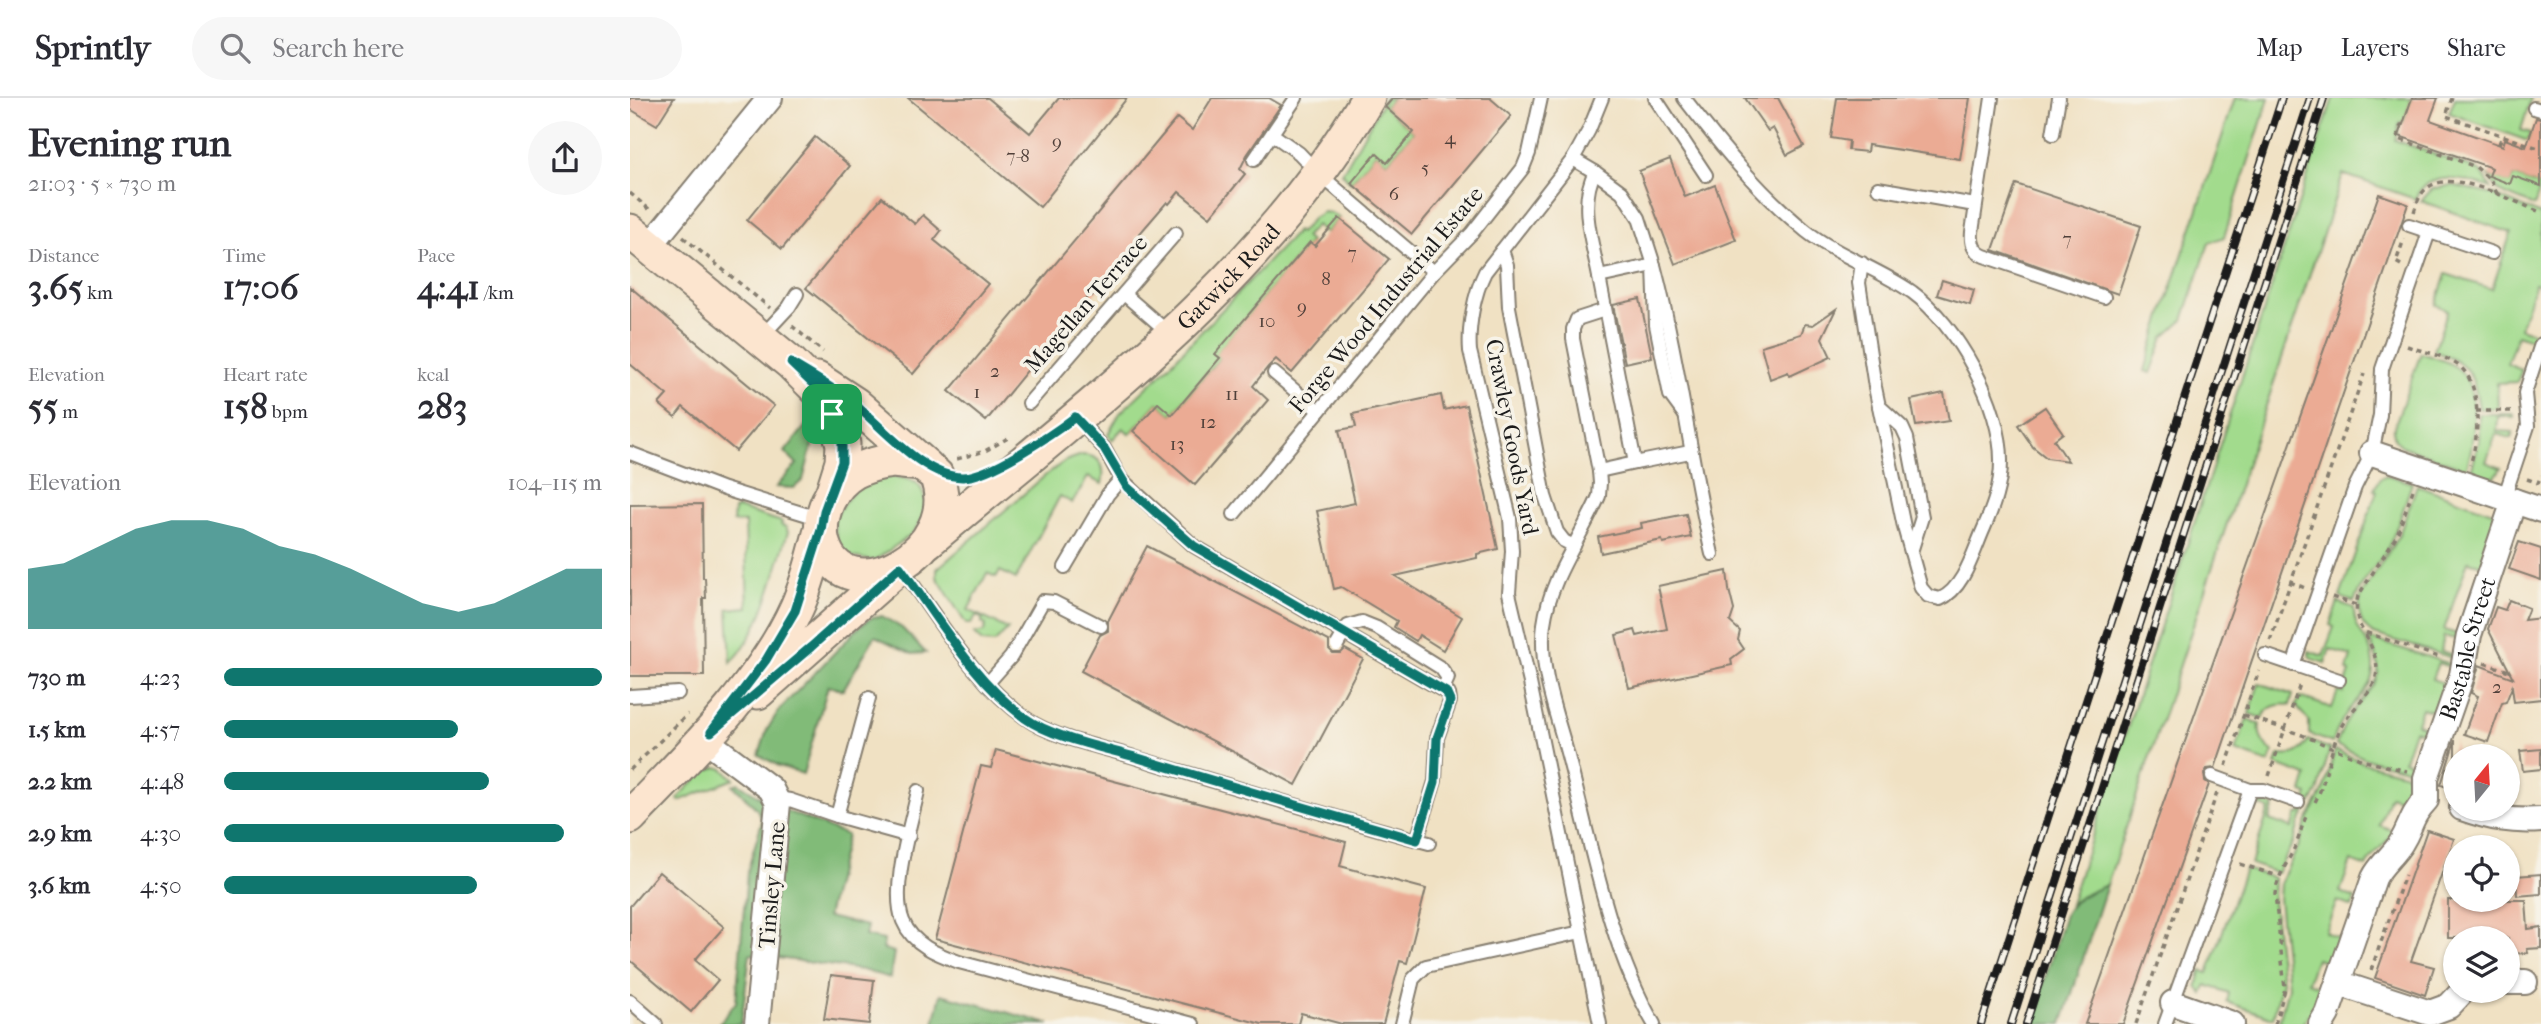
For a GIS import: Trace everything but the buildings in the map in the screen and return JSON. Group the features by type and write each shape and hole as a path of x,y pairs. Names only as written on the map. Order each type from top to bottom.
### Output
{"street":[{"path":"630,817 701,728 757,672 789,622 799,602 842,457 840,432 820,392 791,363 770,326 649,234 770,98"},
{"name":"Gatwick Road","path":"928,542 1172,335 1259,247 1318,173 1368,98"},
{"path":"701,728 811,647 928,542 938,519 941,502 937,479 928,467 855,404 791,363"},
{"name":"Gatwick Road","path":"928,467 953,477 973,476 1067,423"},
{"path":"2372,453 2541,510"},
{"path":"900,567 870,574 839,568 829,558 825,514 848,475 867,466 899,461 928,467"},
{"name":"Bastable Street","path":"2321,1024 2374,878 2384,861 2398,847 2427,787 2464,665 2469,635 2509,499"},
{"name":"Tinsley Lane","path":"701,728 765,784 777,799 779,808 757,1024"},
{"path":"2427,787 2443,798"},
{"path":"2520,821 2541,820"},
{"path":"2338,983 2430,1018 2452,1003"},
{"path":"2169,1014 2232,1024"}],"lane":[{"path":"1254,160 1296,98"},
{"name":"Forge Wood Industrial Estate","path":"1234,514 1434,272 1472,233 1526,163 1541,98"},
{"name":"Crawley Goods Yard","path":"1600,1024 1509,593 1512,551 1510,517 1470,351 1470,331 1485,272 1573,159 1602,98"},
{"path":"1655,98 1706,175"},
{"path":"1684,98 1732,159 1774,202 1811,234 1863,264 1918,297 1946,326 1969,362 1984,391 1998,430 2001,461 1995,499 1974,551 1955,587 1944,598 1928,596 1918,583 1911,556 1878,405 1859,283 1863,264"},
{"path":"1992,98 1971,237 1974,248 1979,254 2104,297"},
{"path":"2053,134 2059,98"},
{"path":"1272,134 1299,153 1318,173 1434,272"},
{"path":"1573,159 1617,187 1636,211 1669,322 1690,452 1712,554"},
{"path":"1595,172 1587,189 1586,203 1635,463"},
{"path":"1878,188 1975,205"},
{"path":"2409,225 2492,253"},
{"path":"2300,667 2355,487 2372,453 2380,415 2382,369 2429,232"},
{"name":"Magellan Terrace","path":"1029,403 1176,233"},
{"path":"1502,250 1507,265 1509,307 1545,496 1557,532 1564,541 1574,547"},
{"path":"1598,277 1654,265"},
{"path":"770,326 797,293"},
{"path":"1124,294 1172,335"},
{"path":"1605,310 1577,319 1573,329 1601,483 1599,496 1556,585 1545,619 1546,665 1557,718 1616,934 1633,983 1654,1024"},
{"path":"2509,499 2532,418 2525,393 2541,344"},
{"path":"1274,373 1318,411"},
{"path":"1878,405 1902,427 1907,438 1922,517 1911,556"},
{"path":"900,567 988,683 1025,718 1045,729 1231,787 1423,841 1435,782 1437,738 1450,701 1449,694 1194,546 1121,480 1104,448 1067,423"},
{"path":"1599,471 1690,452"},
{"path":"630,453 725,489 825,514"},
{"path":"1065,567 1105,498 1121,480"},
{"path":"988,683 1012,657 1043,601 1054,602 1101,626"},
{"path":"1337,645 1348,626 1362,622 1377,628 1441,668 1448,678 1443,689"},
{"path":"2265,655 2339,680"},
{"path":"630,696 678,694"},
{"path":"837,817 869,698"},
{"path":"2217,778 2250,790 2264,790 2298,802"},
{"path":"2169,1014 2250,790"},
{"path":"918,791 901,879 900,909 909,931 925,947 959,962 1193,1024"},
{"path":"777,799 797,802 837,817 909,836"},
{"path":"1402,1024 1413,979 1426,966 1581,932"},
{"path":"630,1002 656,1024"}],"path":[{"path":"2452,98 2446,116 2541,149"},
{"path":"2449,127 2452,118"},
{"path":"2403,125 2397,138 2476,167 2491,181 2497,194"},
{"path":"2499,144 2502,136"},
{"path":"2402,265 2396,262 2421,194 2433,185 2453,182 2477,186 2541,212"},
{"path":"630,193 649,234 770,326 832,359"},
{"path":"2392,341 2452,361 2468,374 2476,411 2476,442 2464,485"},
{"path":"2136,1024 2199,850 2217,778 2244,715 2366,367"},
{"path":"2476,411 2532,418"},
{"path":"2275,1024 2285,989 2275,894 2278,876 2321,790 2333,746 2349,712 2375,680 2377,668 2374,652 2357,620 2356,605 2358,596 2397,535 2420,470"},
{"path":"2364,632 2464,665"},
{"path":"2264,790 2285,728 2300,667"},
{"path":"2244,715 2333,746 2427,787"},
{"path":"630,771 701,728"},
{"path":"2225,859 2278,876"},
{"path":"2364,991 2407,870"}],"green space":[{"path":"1385,98 1393,98 1385,107 1414,132 1387,163 1376,153 1351,183 1342,173"},
{"path":"2235,98 2269,98 2224,237 2209,243 2183,320 2164,337 2151,373 2145,371 2154,340"},
{"path":"2333,98 2412,98 2404,122 2400,122 2395,140 2476,169 2483,174 2491,188 2460,180 2438,180 2421,189 2415,199 2343,174 2107,885 2070,904"},
{"path":"2455,98 2531,98 2521,130 2531,133 2528,141 2449,113"},
{"path":"2489,176 2510,183 2513,176 2541,186 2534,206 2498,191"},
{"path":"2452,185 2494,195 2541,215 2541,285 2535,284 2520,328 2535,333 2532,340 2517,335 2507,364 2522,370 2517,382 2497,383 2498,408 2479,409 2468,371 2434,351 2448,310 2436,305 2446,274 2492,289 2511,233 2421,201 2432,189"},
{"path":"1323,212 1339,218 1326,233 1316,225 1305,237 1310,242 1216,354 1220,358 1172,415 1158,403 1130,434 1123,428 1112,440 1108,434 1120,413 1161,374 1297,231 1300,233 1313,218"},
{"path":"2421,353 2457,368 2465,376 2470,388 2474,416 2472,445 2466,469 2402,446 2395,440 2393,430"},
{"path":"2479,414 2514,414 2514,417 2498,416 2497,431 2513,432 2511,438 2496,434 2486,462 2501,468 2495,477 2471,471 2479,442"},
{"path":"808,423 815,435 803,480 794,488 776,487 797,464 785,452"},
{"path":"1082,455 1094,457 1101,463 1102,484 1088,477 1072,503 1060,496 1016,579 1000,571 996,577 987,573 968,610 1008,629 995,643 982,642 974,634 984,632 986,625 982,623 982,618 976,616 971,624 966,624 937,577 937,569 1047,474 1065,461"},
{"path":"2387,475 2412,483 2390,543 2354,602 2340,597 2377,491 2374,490 2381,477"},
{"path":"889,476 917,484 923,493 928,511 912,534 874,561 846,554 839,546 833,518 858,485"},
{"path":"2417,485 2501,515 2483,565 2468,561 2444,630 2460,635 2459,640 2444,636 2441,651 2456,656 2456,659 2374,634 2365,627 2360,618 2361,596 2399,535"},
{"path":"738,508 782,522 781,525 786,527 788,532 760,617 743,649 731,663 728,609 748,607 745,523 733,522 734,510"},
{"path":"2338,602 2354,608 2356,623 2370,650 2373,667 2370,683 2346,714 2332,743 2309,734 2309,721 2296,706 2300,697 2332,708 2338,691 2343,693 2350,672 2347,670 2351,656 2330,649 2325,663 2309,655 2309,651 2323,656 2334,627 2330,625"},
{"path":"882,616 902,628 926,653 912,654 875,636 843,690 828,686 803,774 779,766 759,755 767,730 779,710 861,625 873,617"},
{"path":"2368,638 2454,665 2453,668 2438,663 2432,679 2452,686 2442,714 2422,708 2417,724 2433,730 2431,735 2414,730 2404,760 2420,767 2419,772 2366,759 2336,745 2348,718 2376,681 2378,663"},
{"path":"2259,683 2293,695 2290,705 2274,706 2263,718 2249,714"},
{"path":"2247,719 2260,724 2262,740 2273,752 2269,763 2235,751"},
{"path":"2308,740 2330,749 2318,792 2299,823 2294,841 2277,873 2251,864 2269,809 2256,804 2260,801 2274,806 2269,820 2292,828 2297,814 2301,814 2308,794 2302,792 2307,776 2276,765 2279,755 2296,753"},
{"path":"2335,750 2364,763 2415,776 2414,794 2408,802 2390,796 2379,825 2394,831 2391,836 2366,867 2351,861 2340,892 2355,898 2352,907 2337,901 2325,932 2340,938 2331,963 2316,958 2308,982 2323,988 2317,1004 2302,1024 2285,1024 2279,1021 2288,987 2279,899 2280,883 2299,845 2306,823 2325,788"},
{"path":"717,767 734,779 679,801 678,798 696,780"},
{"path":"738,783 779,808 847,835 827,917 867,926 865,936 884,940 883,949 894,952 890,978 862,970 750,954 741,1024 719,1024 736,1002 747,873 762,821 757,809 733,785"},
{"path":"2245,869 2274,878 2273,902 2282,982 2273,1018 2227,1002 2229,993 2206,985 2203,994 2197,987 2201,971 2208,973"},
{"path":"2107,885 2062,1024 2031,1024 2065,914 2078,899"},
{"path":"941,994 1050,1024 934,1024"}],"railway":[{"path":"1981,1024 2282,98"},
{"path":"2011,1024 2310,98"},
{"path":"2026,1024 2324,98"}],"route":[{"path":"791,363 855,404 927,467 953,477 973,476 988,470 1060,429 1075,417 1104,448 1127,487 1194,546 1449,694 1450,701 1437,738 1435,782 1417,840 1219,783 1031,723 1000,695 970,662 900,567 711,732 766,660 799,602 821,530 824,511 842,462 842,439 832,414 817,388 791,363"}]}
